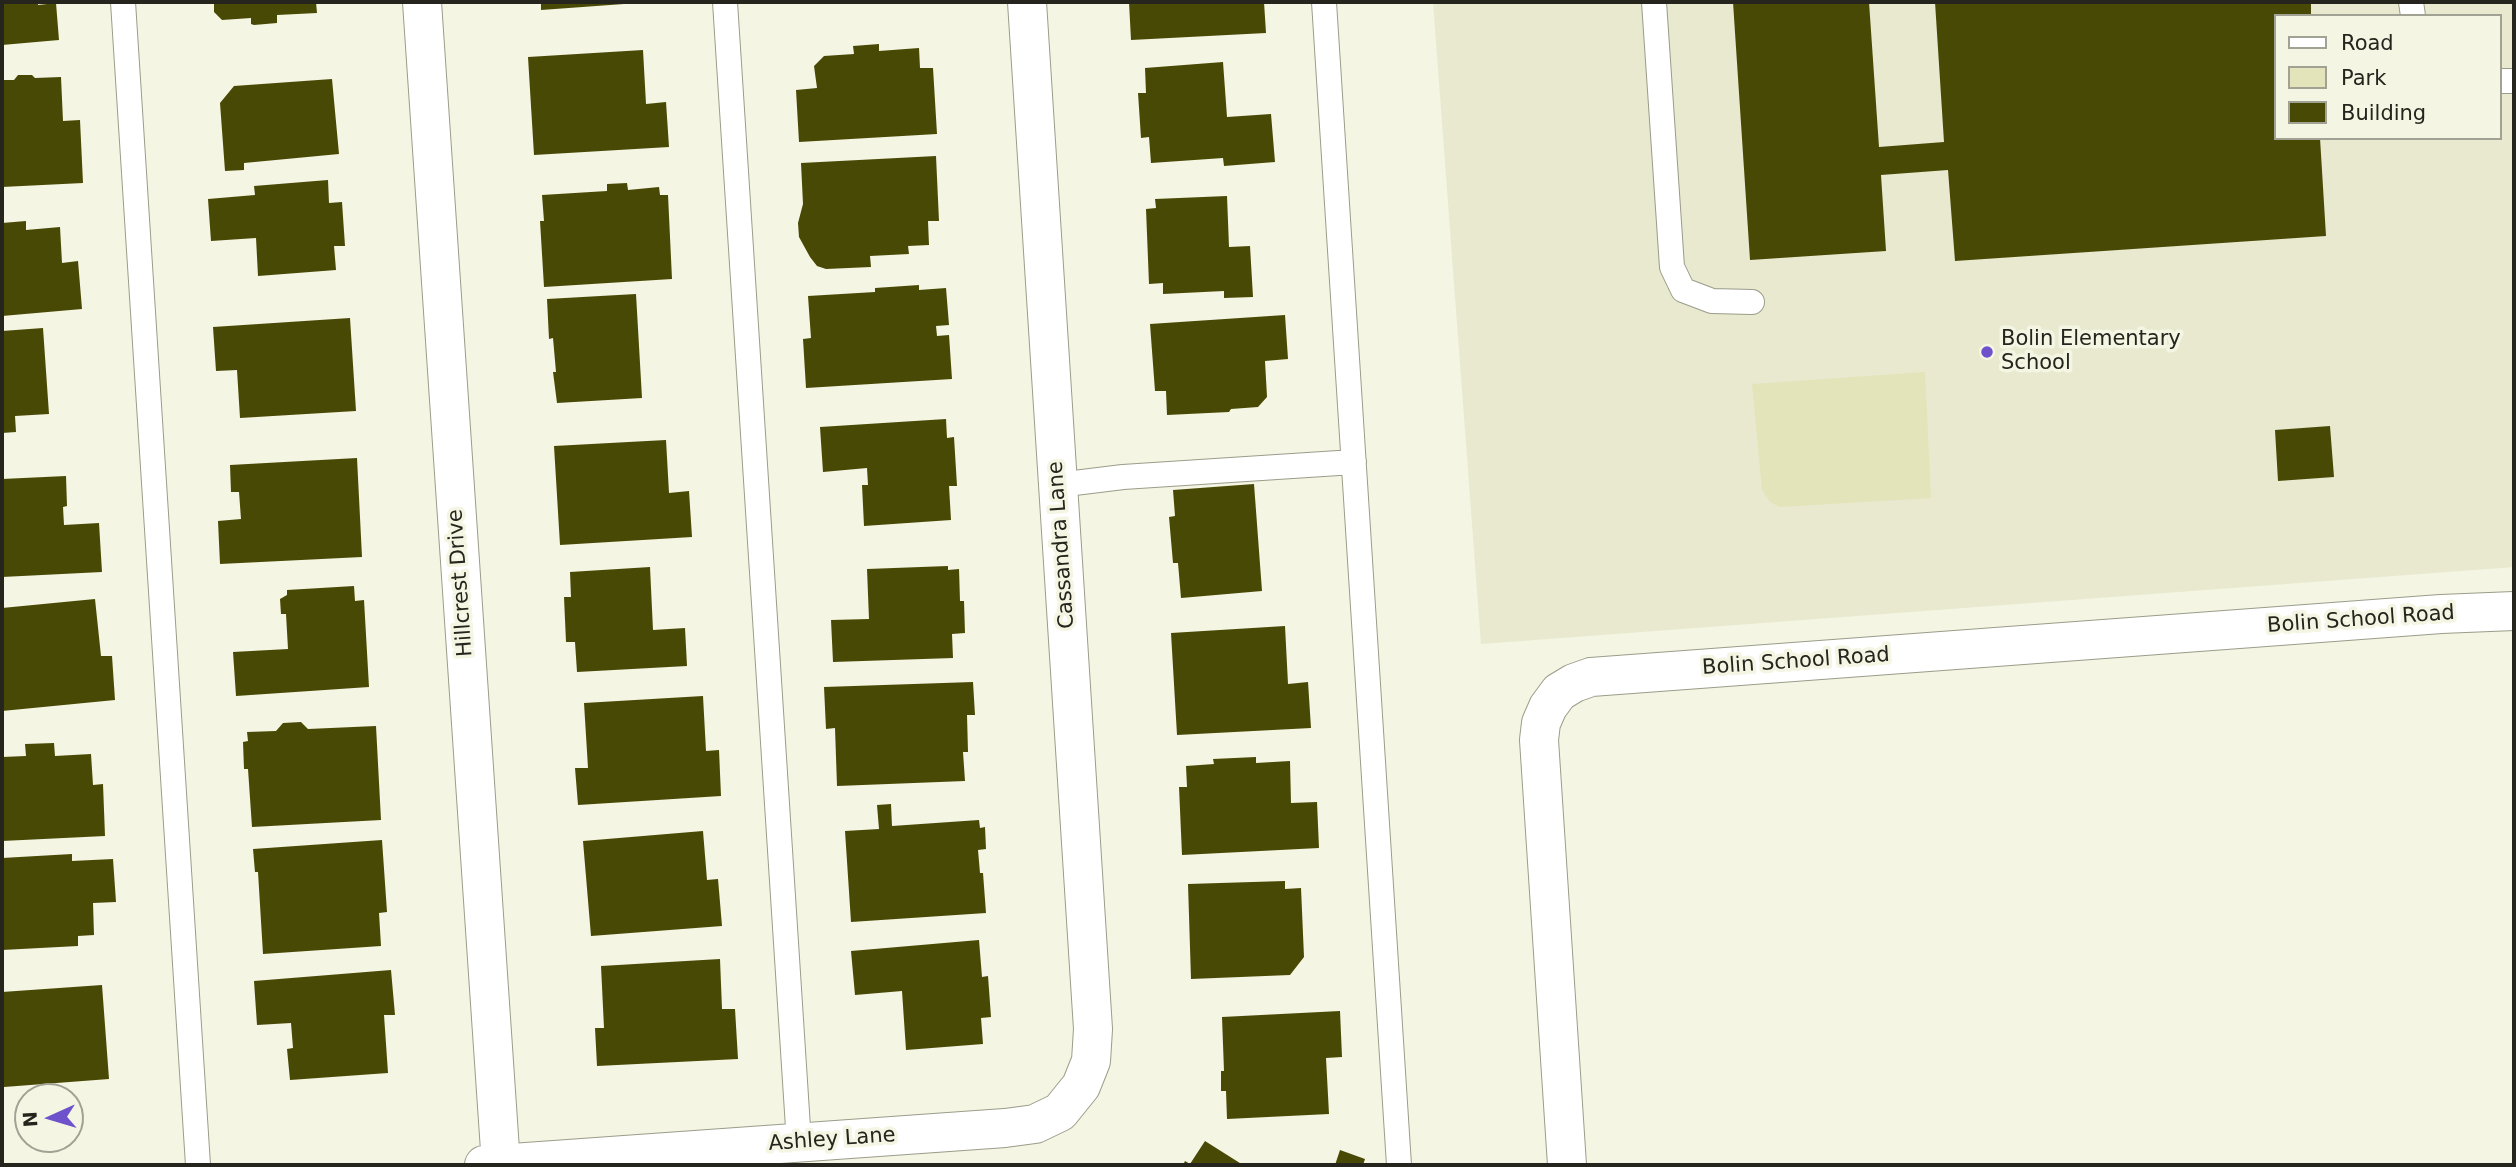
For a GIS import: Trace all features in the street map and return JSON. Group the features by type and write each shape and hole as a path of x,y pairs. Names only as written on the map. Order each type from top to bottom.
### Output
{"street":[{"name":"Hillcrest Drive","path":"422,2 495,1165"},
{"name":"Cassandra Lane","path":"1027,2 1093,1028 1091,1061 1081,1086"},
{"name":"Bolin School Road","path":"1567,1165 1539,740 1541,723 1548,707 1559,692 1574,683 1591,677 2441,614 2514,611"},
{"name":"Ashley Lane","path":"495,1165 1035,1124 1059,1112 1081,1086"}],"lane":[{"path":"123,2 198,1165"},
{"path":"724,2 799,1143"},
{"path":"1324,2 1399,1165"},
{"path":"1654,2 1672,267 1683,290 1713,301 1752,302"},
{"path":"1058,485 1123,477 1353,461"}],"shaded area":[{"name":"Bolin Elementary School","path":"1433,2 2514,2 2514,567 1481,644"}],"green space":[{"path":"1925,372 1931,498 1780,507 1770,502 1762,490 1752,384"}],"building":[{"path":"2,2 38,2 38,5 56,3 59,40 2,45"},
{"path":"214,2 316,2 317,13 277,15 277,23 254,25 251,24 251,18 222,20 214,12"},
{"path":"541,2 624,2 624,4 541,10"},
{"path":"1129,2 1264,2 1266,33 1131,40"},
{"path":"1733,2 1869,2 1879,147 1944,142 1935,2 2311,2 2311,14 2274,14 2274,140 2320,140 2326,236 1955,261 1948,170 1881,175 1886,251 1750,260"},
{"path":"879,44 879,51 919,48 920,68 933,68 937,134 799,142 796,90 817,88 814,66 824,56 854,54 853,46"},
{"path":"643,50 646,104 666,102 669,147 534,155 528,57"},
{"path":"1223,62 1227,117 1271,114 1275,162 1224,166 1223,158 1151,163 1149,137 1141,138 1138,93 1146,93 1145,68"},
{"path":"18,75 32,75 35,78 61,77 63,121 80,120 83,183 2,187 2,80 14,80"},
{"path":"332,79 339,154 244,163 244,170 225,171 220,103 234,86"},
{"path":"936,156 939,221 928,221 929,245 908,246 909,254 870,256 871,267 826,269 817,266 799,237 798,223 803,204 801,163"},
{"path":"328,180 329,203 342,202 345,246 334,246 336,270 258,276 256,238 211,241 208,199 255,195 254,186"},
{"path":"627,183 628,190 659,187 660,195 668,195 672,279 544,287 540,221 544,221 542,195 607,191 607,184"},
{"path":"1227,196 1229,247 1250,246 1253,297 1224,298 1224,291 1163,294 1163,283 1149,284 1146,209 1156,208 1155,199"},
{"path":"26,221 26,230 60,227 62,263 78,261 82,309 2,316 2,223"},
{"path":"919,285 919,290 946,288 949,325 936,326 937,336 949,335 952,379 806,388 803,339 811,338 808,296 875,292 875,288"},
{"path":"636,294 642,398 557,403 553,338 549,339 547,299"},
{"path":"1285,315 1288,359 1265,361 1267,397 1258,407 1231,409 1229,412 1167,415 1166,391 1155,391 1150,324"},
{"path":"350,318 356,411 240,418 237,370 216,371 213,327"},
{"path":"43,328 49,414 15,416 16,432 2,433 2,331"},
{"path":"946,419 947,438 954,437 957,486 949,486 951,520 864,526 862,485 868,485 867,468 823,472 820,427"},
{"path":"2330,426 2334,477 2278,481 2275,430"},
{"path":"666,440 669,493 689,491 692,537 560,545 554,446"},
{"path":"357,458 362,557 220,564 218,521 241,519 239,492 231,492 230,465"},
{"path":"66,476 67,506 63,507 64,525 99,523 102,572 2,577 2,479"},
{"path":"1254,484 1262,591 1181,598 1178,563 1173,563 1169,517 1175,516 1173,490"},
{"path":"948,566 948,570 959,569 960,601 964,601 965,633 952,634 953,658 833,662 831,620 869,619 867,569"},
{"path":"650,567 653,630 685,628 687,666 577,672 575,642 566,642 564,597 571,597 570,572"},
{"path":"354,586 355,601 364,600 369,687 236,696 233,652 288,649 286,614 281,614 280,599 287,595 287,590"},
{"path":"95,599 101,656 112,656 115,700 2,711 2,608"},
{"path":"1285,626 1288,684 1308,682 1311,728 1177,735 1171,633"},
{"path":"973,682 975,715 967,715 968,752 963,752 965,781 837,786 835,728 826,729 824,687"},
{"path":"703,696 706,751 719,750 721,796 578,805 575,768 588,768 584,703"},
{"path":"301,722 308,729 376,726 381,820 252,827 248,769 244,769 243,742 248,741 247,732 276,731 283,723"},
{"path":"54,743 55,756 91,754 93,785 103,784 105,836 2,841 2,757 26,756 25,744"},
{"path":"1256,757 1256,763 1290,761 1291,803 1317,802 1319,848 1182,855 1179,787 1187,787 1186,766 1214,764 1213,759"},
{"path":"891,804 892,826 979,820 980,828 985,827 986,849 978,850 986,913 851,922 845,831 879,829 877,805"},
{"path":"703,831 707,880 718,879 722,926 591,936 583,841"},
{"path":"382,840 387,912 379,913 381,946 263,954 258,872 255,872 253,849"},
{"path":"72,854 72,861 113,859 116,902 93,903 94,935 78,936 78,946 2,950 2,858"},
{"path":"1285,881 1285,889 1301,888 1304,957 1290,975 1191,979 1188,884"},
{"path":"979,940 982,977 988,976 991,1017 981,1018 983,1044 906,1050 902,991 855,995 851,951"},
{"path":"720,959 722,1009 735,1009 738,1059 597,1066 595,1028 604,1028 601,966"},
{"path":"391,970 395,1015 384,1015 388,1073 290,1080 287,1049 293,1048 291,1023 257,1025 254,981"},
{"path":"102,985 109,1079 14,1083 14,1086 4,1087 2,992"},
{"path":"1340,1011 1342,1057 1326,1058 1329,1114 1227,1119 1226,1091 1221,1091 1221,1071 1224,1071 1222,1017"},
{"path":"1205,1141 1243,1165 1183,1165 1185,1161 1190,1164"},
{"path":"1340,1150 1365,1159 1363,1165 1335,1165"}],"place":[{"name":"Bolin Elementary School","path":"1987,352"}]}
